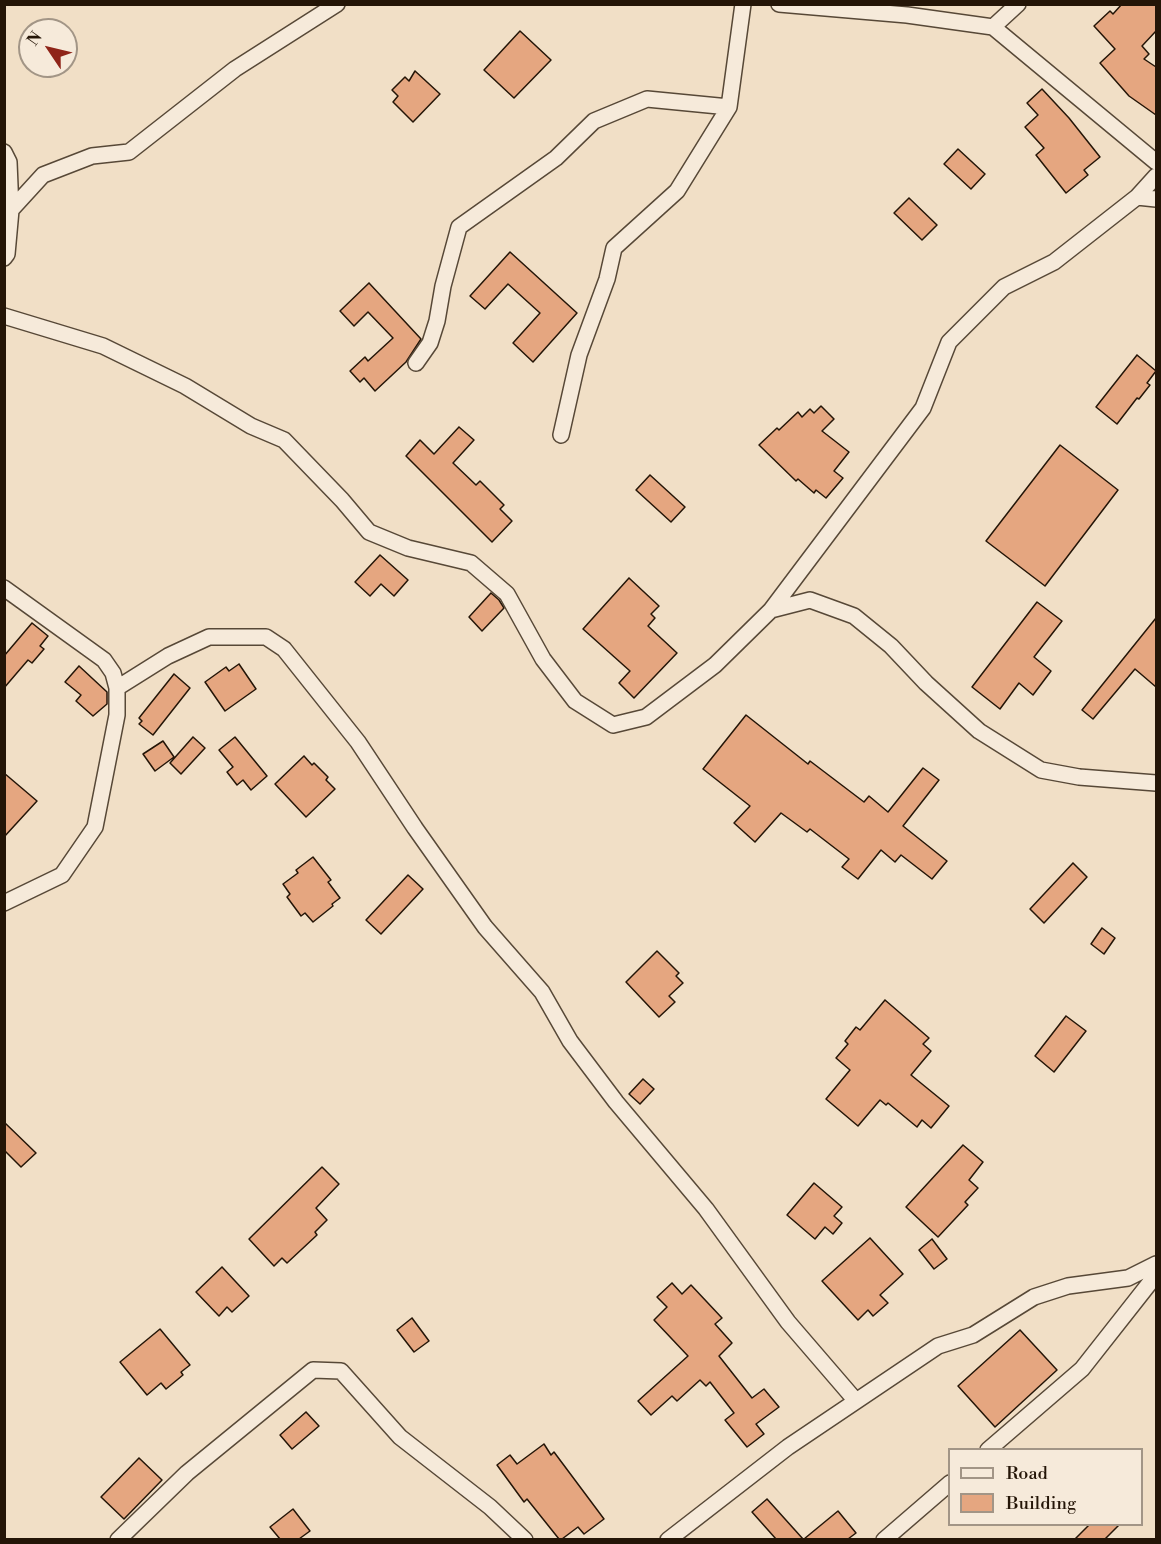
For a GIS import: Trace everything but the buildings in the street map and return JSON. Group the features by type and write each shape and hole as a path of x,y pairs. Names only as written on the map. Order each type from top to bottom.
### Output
{"street":[{"path":"11,210 43,175 92,156 129,152 235,69 337,4"},
{"path":"561,435 579,356 607,279 614,248 677,191 729,107 743,4"},
{"path":"779,4 907,15 993,27 1156,162"},
{"path":"993,27 1018,4"},
{"path":"416,363 429,343 437,321 443,286 459,227 556,158 594,121 646,99 729,107"},
{"path":"4,152 9,162 11,210 7,254 4,258"},
{"path":"4,316 104,346 185,386 251,426 284,440 342,500 369,532 408,548 471,563 507,594 543,659 575,701 613,725 646,717 715,665 771,610 923,408 949,342 1004,287 1054,262 1137,197 1156,176"},
{"path":"1137,197 1156,199"},
{"path":"4,588 104,660 113,673 117,688 117,715 95,827 62,875 4,903"},
{"path":"771,610 810,600 854,616 891,646 926,683 980,730 1041,770 1079,777 1156,783"},
{"path":"117,688 168,656 209,637 266,637 284,649 358,742 485,927 542,992 570,1041 616,1102 706,1209 788,1322 856,1401"},
{"path":"668,1539 788,1447 938,1346 973,1335 1034,1297 1068,1286 1128,1278 1156,1263"},
{"path":"989,1448 1082,1369 1156,1275"},
{"path":"118,1539 186,1473 313,1370 341,1371 400,1437 490,1507 525,1539"},
{"path":"884,1539 948,1485"}]}
